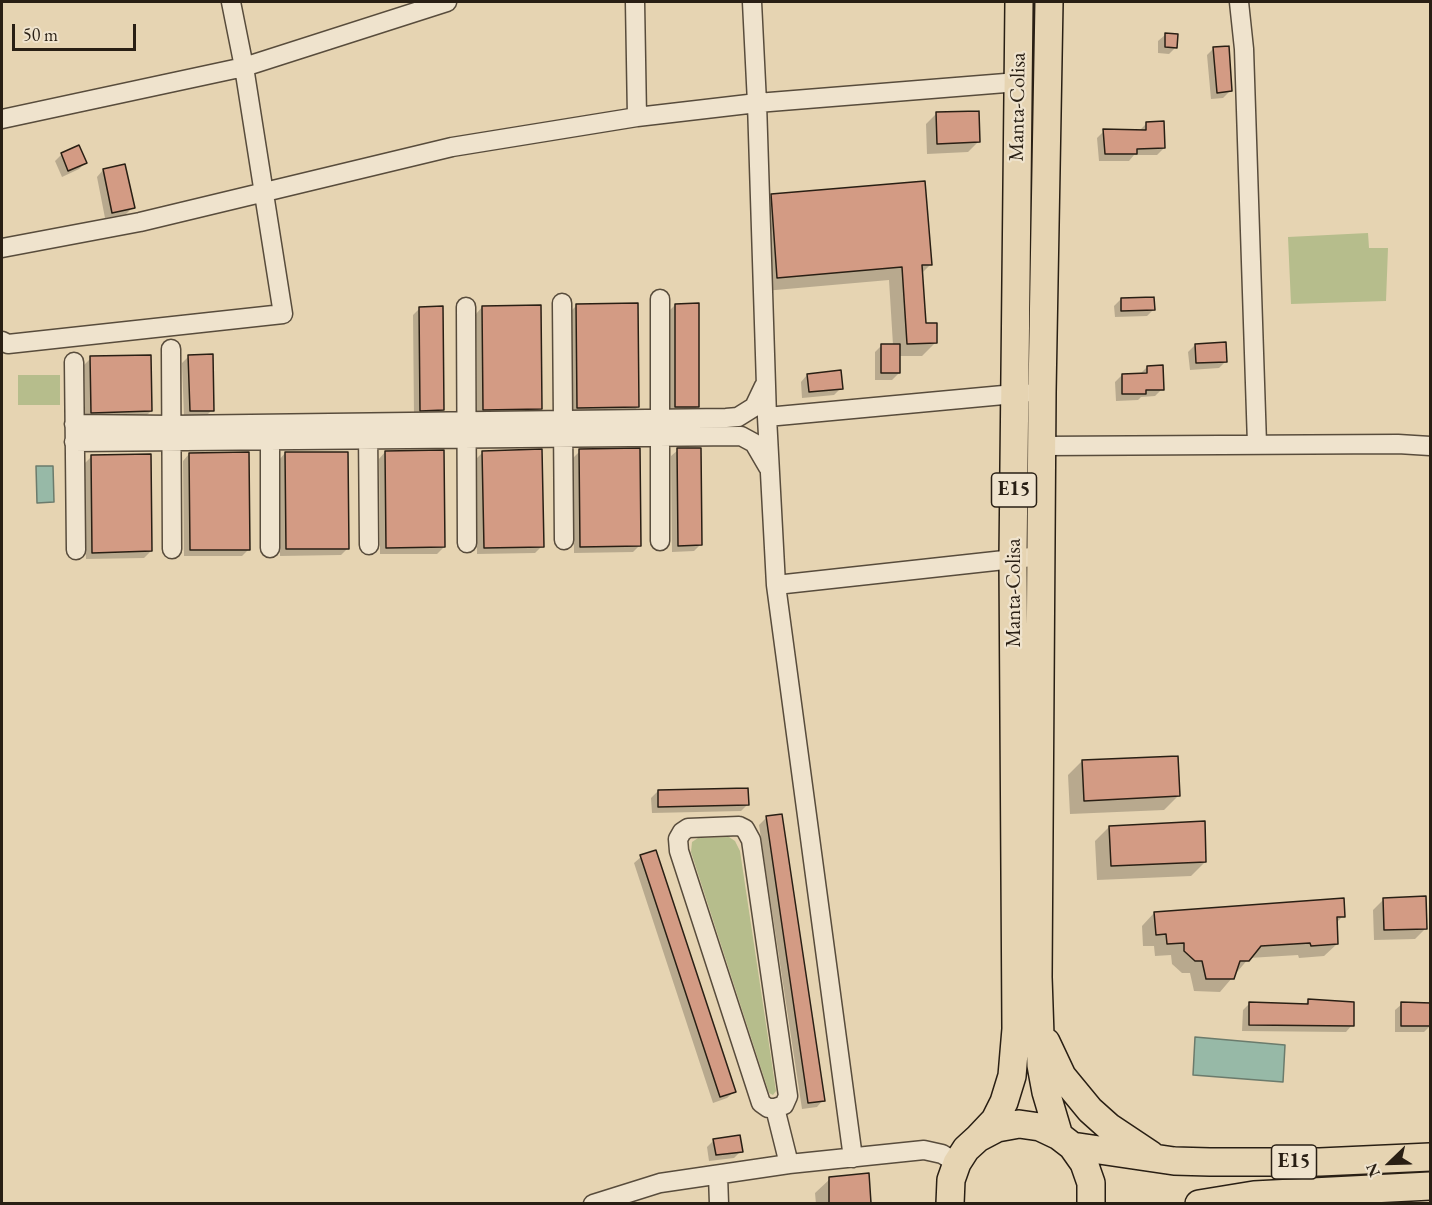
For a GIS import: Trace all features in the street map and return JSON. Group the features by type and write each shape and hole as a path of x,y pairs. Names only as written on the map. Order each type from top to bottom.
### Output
{"highway":[{"name":"Manta-Colisa","path":"978,1138 995,1120 1004,1102 1012,1076 1016,1029 1013,559 1019,2"},
{"name":"Manta-Colisa","path":"1048,2 1042,392 1038,977 1041,1065 1046,1092 1065,1141"},
{"path":"1040,1029 1062,1076 1090,1110 1109,1127 1157,1158"},
{"name":"E15","path":"950,1203 951,1179 966,1149 978,1138 997,1128 1018,1124 1040,1127 1065,1141 1157,1158 1221,1162 1320,1162 1431,1157"},
{"name":"E15","path":"1065,1141 1084,1163 1091,1183 1091,1203"},
{"name":"E15","path":"1199,1203 1254,1195 1431,1186"}],"street":[{"path":"2,341 8,344 283,314 244,67 231,2"},
{"path":"2,119 244,67 447,2"},
{"path":"635,2 638,117"},
{"path":"752,2 758,103 767,417 776,585 853,1158"},
{"path":"1239,2 1244,49 1257,444"},
{"path":"2,248 140,222 452,147 638,117 758,103 1018,82"},
{"path":"660,299 660,541"},
{"path":"562,303 564,540"},
{"path":"466,307 467,543"},
{"path":"171,349 172,549"},
{"path":"74,362 76,550"},
{"path":"74,433 660,427 738,417 754,407 766,382"},
{"path":"767,417 1042,392"},
{"path":"722,418 722,436"},
{"path":"660,427 747,438 758,448 770,470"},
{"path":"368,431 369,545"},
{"path":"270,432 270,548"},
{"path":"1043,446 1257,444 1431,446"},
{"path":"776,585 1041,556"},
{"path":"736,826 746,829 750,837 788,1096 783,1105 775,1108 768,1108 761,1103 679,851 678,839 688,828 736,826"},
{"path":"775,1108 789,1164"},
{"path":"604,1201 660,1183 789,1164 924,1150 942,1154 957,1163"},
{"path":"718,1175 719,1203"}],"shaded area":[{"path":"1368,233 1369,248 1388,248 1386,301 1291,304 1288,237"},
{"path":"18,375 60,375 60,405 18,405"},
{"path":"36,466 53,466 54,502 37,503"},
{"path":"729,837 735,841 740,851 776,1091 773,1095 769,1093 691,852 692,842 698,838"},
{"path":"1195,1037 1285,1045 1283,1082 1193,1075"}],"building":[{"path":"1165,33 1178,34 1177,48 1165,47"},
{"path":"1229,46 1232,91 1217,93 1213,47"},
{"path":"979,111 980,142 937,144 936,112"},
{"path":"1164,121 1165,148 1137,149 1137,154 1105,154 1103,129 1146,130 1146,122"},
{"path":"79,145 87,163 68,171 61,153"},
{"path":"125,164 135,208 112,213 103,169"},
{"path":"925,181 932,265 922,265 926,323 937,323 937,343 907,344 902,267 777,278 771,194"},
{"path":"1154,297 1155,310 1121,311 1121,298"},
{"path":"638,303 639,407 577,408 576,304"},
{"path":"699,303 699,407 675,407 675,304"},
{"path":"541,305 542,409 483,410 482,306"},
{"path":"443,306 444,410 420,411 419,307"},
{"path":"1226,342 1227,362 1196,363 1195,344"},
{"path":"881,344 900,344 900,373 881,373"},
{"path":"213,354 214,411 190,411 188,355"},
{"path":"151,355 152,411 91,413 90,356"},
{"path":"1163,365 1164,390 1146,390 1146,394 1122,394 1122,374 1147,373 1147,366"},
{"path":"841,370 843,389 809,392 807,374"},
{"path":"640,448 641,546 580,547 579,449"},
{"path":"677,448 701,448 702,545 678,546"},
{"path":"542,449 544,547 484,548 482,451"},
{"path":"444,450 445,547 386,548 385,451"},
{"path":"249,452 250,550 190,550 189,453"},
{"path":"285,452 348,452 349,549 286,549"},
{"path":"151,454 152,551 92,553 91,455"},
{"path":"1178,756 1180,796 1084,801 1082,760"},
{"path":"748,788 749,805 658,807 658,790"},
{"path":"782,814 825,1101 808,1103 766,816"},
{"path":"1205,821 1206,862 1111,866 1109,826"},
{"path":"656,850 736,1092 720,1097 640,855"},
{"path":"1426,896 1427,929 1384,930 1383,898"},
{"path":"1344,898 1345,917 1337,917 1338,944 1261,946 1249,961 1240,961 1234,979 1206,979 1202,961 1195,961 1184,951 1184,943 1167,944 1166,934 1156,935 1154,912"},
{"path":"1308,999 1354,1002 1354,1026 1249,1025 1249,1002 1308,1004"},
{"path":"1401,1002 1431,1003 1431,1026 1401,1026"},
{"path":"740,1135 743,1152 716,1155 713,1139"},
{"path":"869,1173 871,1203 829,1203 829,1177"}]}
